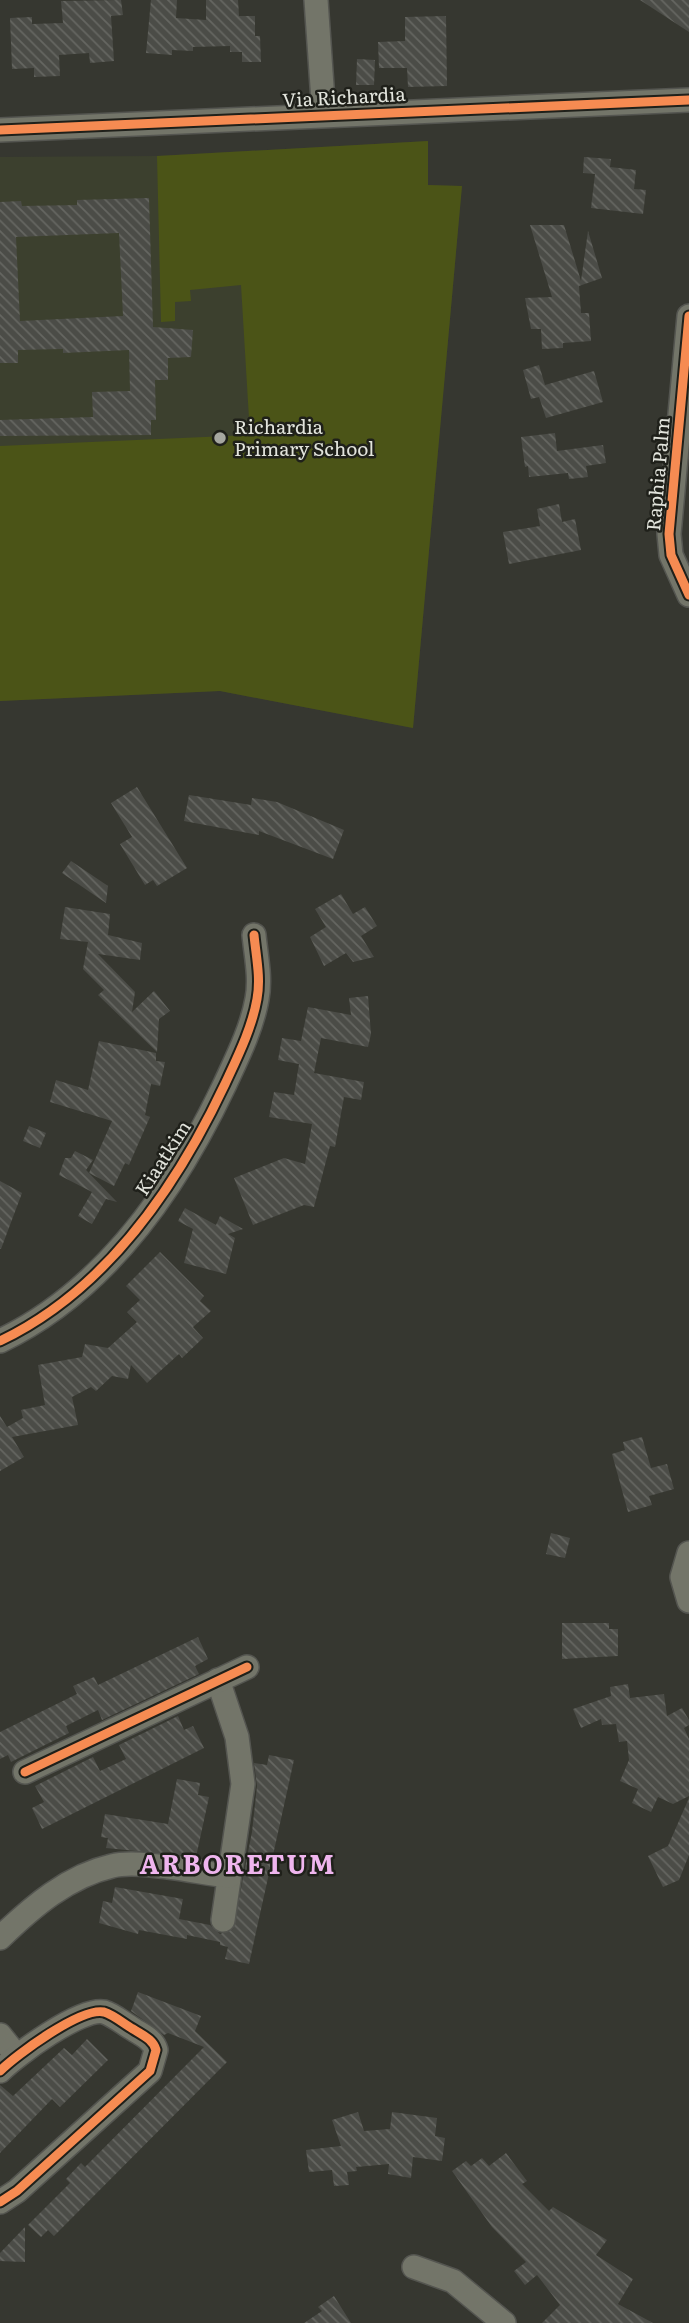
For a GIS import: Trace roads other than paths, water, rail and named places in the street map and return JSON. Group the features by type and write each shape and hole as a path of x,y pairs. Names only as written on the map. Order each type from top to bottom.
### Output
{"street":[{"path":"316,0 324,115"},
{"name":"Via Richardia","path":"0,130 689,100"},
{"name":"Raphia Palm","path":"689,316 669,534 671,555 689,595"},
{"name":"Kiaatkim","path":"0,1341 68,1296 112,1257 157,1203 202,1133 237,1058 257,1000 254,935"},
{"path":"689,1553 682,1577 689,1601"},
{"path":"25,1772 247,1667"},
{"path":"218,1680 242,1761 241,1805 223,1920"},
{"path":"0,1938 39,1902 71,1882 112,1866 129,1864 229,1876"},
{"path":"0,2035 8,2063 81,2017 103,2012 149,2039 154,2044 157,2057 150,2071 17,2191 0,2202"},
{"path":"414,2267 453,2281 503,2323"}],"place":[{"name":"Richardia Primary School","path":"220,438"}],"district":[{"name":"ARBORETUM","path":"238,1865"}]}
